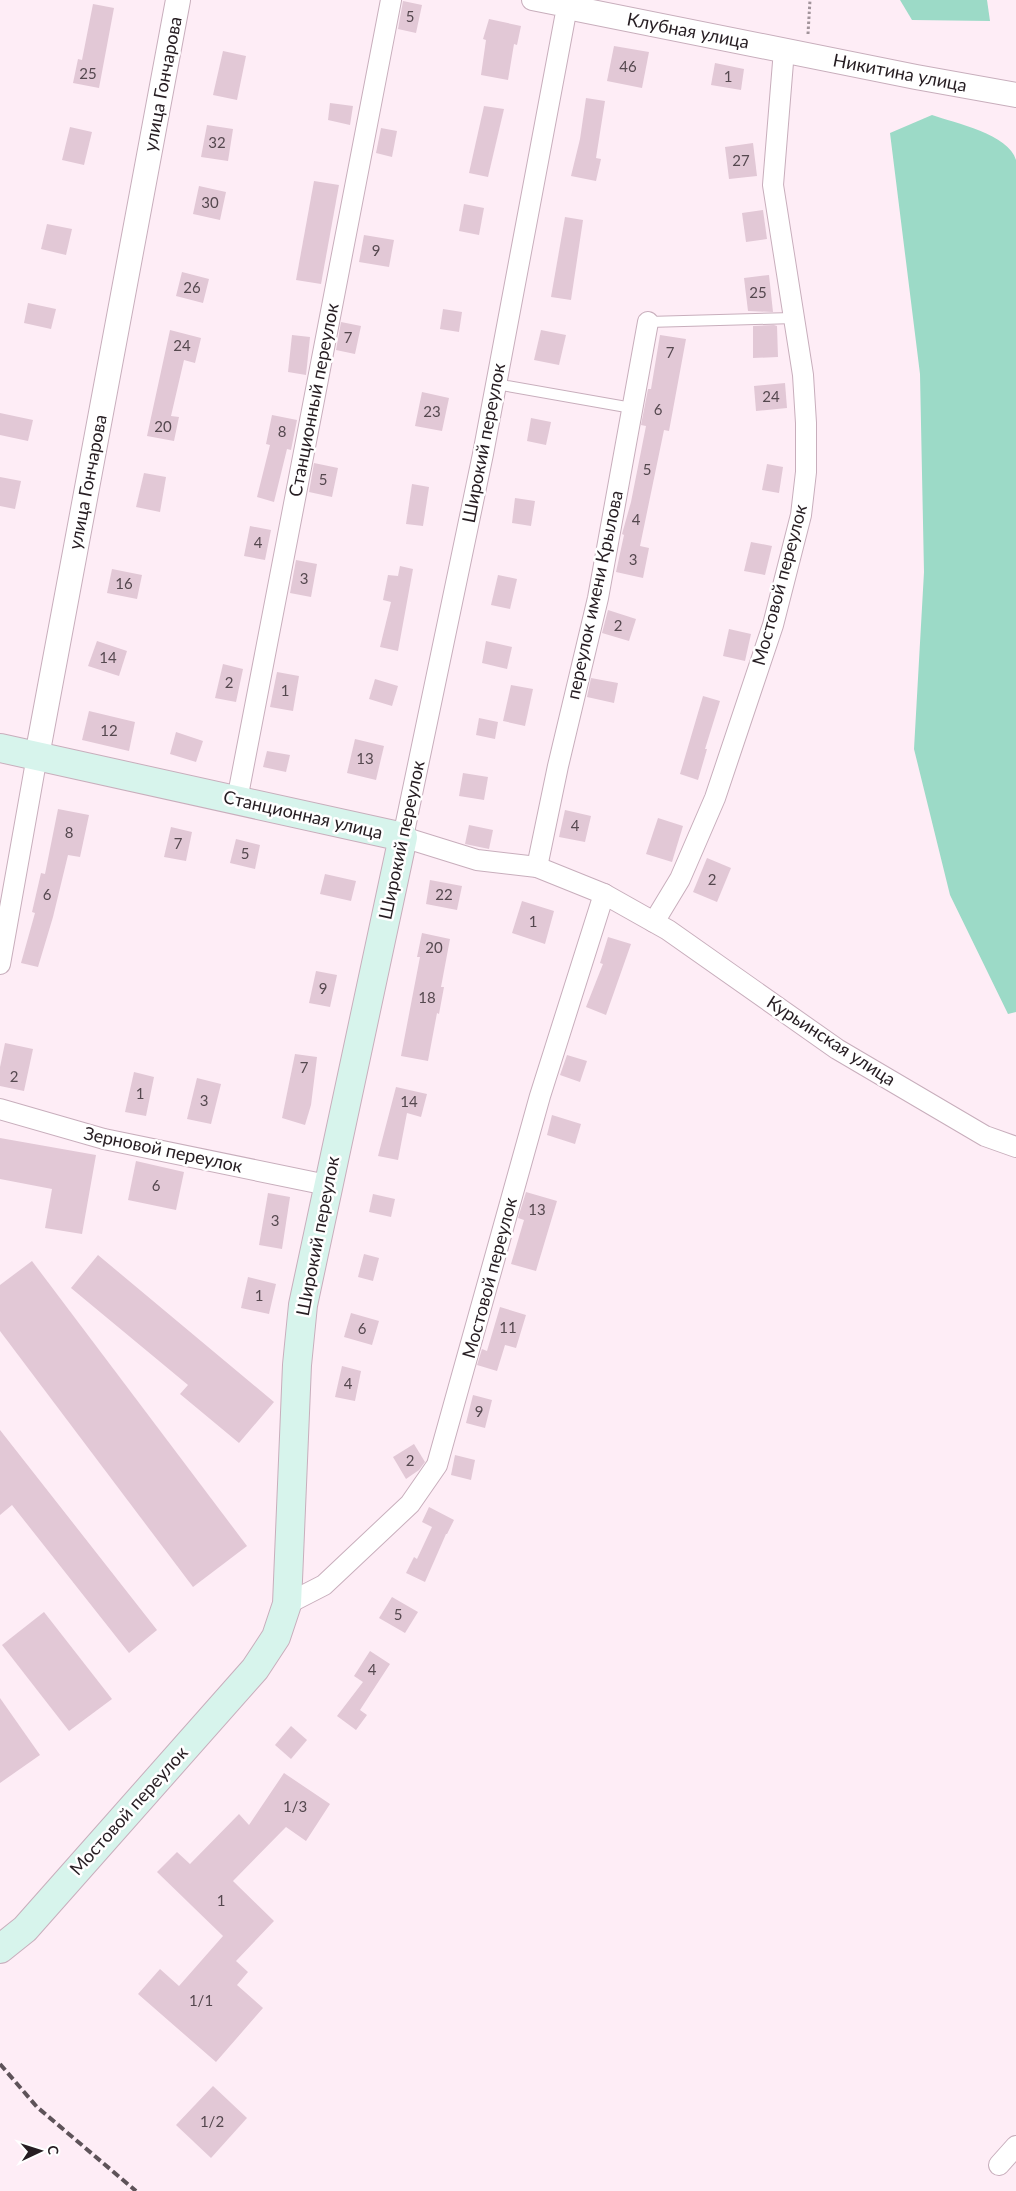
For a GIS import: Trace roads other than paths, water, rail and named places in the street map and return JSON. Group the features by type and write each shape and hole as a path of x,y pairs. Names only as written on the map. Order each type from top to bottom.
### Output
{"main road":[{"name":"Станционная улица","path":"0,748 403,837"},
{"name":"Широкий переулок","path":"255,1670 276,1637 287,1604 296,1365 302,1305 403,837"},
{"name":"Мостовой переулок","path":"0,1949 25,1929 255,1670"}],"street":[{"name":"улица Гончарова","path":"0,964 178,0"},
{"name":"Станционный переулок","path":"237,800 391,0"},
{"name":"Клубная улица","path":"532,0 567,3 795,53"},
{"name":"Широкий переулок","path":"403,837 496,384 567,3"},
{"name":"Никитина улица","path":"795,53 1016,95"},
{"name":"Мостовой переулок","path":"654,922 680,879 715,798 774,625 801,515 806,472 806,423 802,375 773,185 795,53"},
{"name":"переулок имени Крылова","path":"537,867 558,766 598,598 648,322"},
{"name":"Станционная улица","path":"403,837 477,860 537,867 604,894 654,922"},
{"name":"Мостовой переулок","path":"287,1604 324,1585 410,1504 437,1465 540,1096 604,894"},
{"name":"Курьинская улица","path":"654,922 837,1049 985,1136 1016,1147"},
{"name":"Зерновой переулок","path":"0,1109 104,1139 327,1185"},
{"path":"1000,2165 1016,2146"}],"lane":[{"path":"648,322 794,318"},
{"path":"496,384 632,408"}],"railway":[{"path":"0,2064 37,2107 136,2191"}]}
